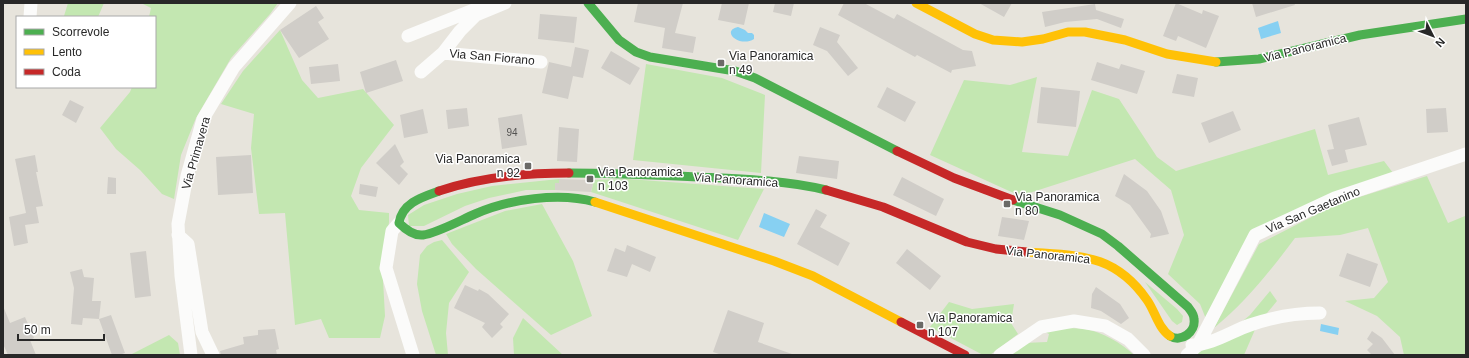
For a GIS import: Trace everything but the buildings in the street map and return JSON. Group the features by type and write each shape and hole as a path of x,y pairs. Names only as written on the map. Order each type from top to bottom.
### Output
{"street":[{"path":"30,3 30,16"},
{"name":"Via Primavera","path":"192,355 180,276 178,235 178,224 187,176 203,120 234,67 290,3"},
{"path":"408,36 490,3"},
{"name":"Via San Fiorano","path":"421,72 443,53 460,32 476,16 505,3"},
{"path":"588,3 619,40 636,52 650,57 735,71 755,78 885,145 954,178 1014,201 1067,218 1102,234 1118,246 1188,307 1193,313 1195,321 1187,336 1181,338 1186,344 1198,345"},
{"name":"Via Panoramica","path":"916,3 975,34 993,40 1022,42 1068,32 1085,32 1124,40 1167,54 1217,62 1259,59 1360,35 1466,19"},
{"name":"Via San Fiorano","path":"443,53 541,62"},
{"name":"Via San Gaetanino","path":"1187,355 1198,345 1254,235 1334,198 1466,154"},
{"name":"Via Panoramica","path":"413,355 386,268 392,232 399,223 401,213 410,204 426,196 452,188 511,175 657,175 789,183 821,188 853,196 904,215 952,237 976,245 1004,250 1090,257 1118,269 1125,275 1142,292 1153,308 1157,320 1167,334 1174,338 1181,338"},
{"path":"399,223 406,231 415,235 423,235 494,206 516,201 542,197 593,201 774,261 806,274 965,355"},
{"path":"178,235 188,244 202,332 213,355"},
{"name":"Via San Gaetanino","path":"1198,345 1207,343 1252,324 1285,315 1320,313"},
{"path":"1000,355 1040,326 1074,322 1105,326 1128,339 1144,355"}],"green space":[{"path":"68,3 104,3 98,16 64,16"},
{"path":"141,3 278,3 231,58 196,118 181,155 174,199 162,194 140,170 116,149 100,128 130,92 132,88 156,88 156,16 149,16 151,8"},
{"path":"280,30 302,80 318,98 363,89 394,125 361,168 351,196 359,210 389,213 383,280 385,316 380,338 329,338 321,319 295,325 285,213 259,214 251,148 254,114 221,104 243,71"},
{"path":"646,64 722,78 765,95 761,173 633,160"},
{"path":"1037,77 1022,152 1068,156 1092,90 1119,99 1157,157 1176,171 1315,129 1328,175 1384,161 1393,173 1251,231 1206,319 1200,304 1168,274 1184,235 1171,190 1135,159 1020,196 930,155 964,80 1010,85"},
{"path":"1427,176 1448,223 1465,216 1466,218 1466,355 1404,355 1400,337 1377,316 1345,301 1374,298 1388,282 1368,228 1340,235 1295,238 1247,297 1214,328 1259,244 1337,204"},
{"path":"559,179 559,183 555,190 526,190 489,198 465,206 424,226 409,226 408,215 424,205 457,194 492,186"},
{"path":"628,179 764,189 738,240 591,192 593,184 589,184 589,180"},
{"path":"542,204 573,261 592,316 551,335 476,269 452,244 446,234 505,211"},
{"path":"442,240 469,272 449,303 446,333 448,355 436,355 422,311 417,284 420,255 427,246"},
{"path":"1145,282 1177,309 1183,316 1182,322 1177,325 1172,321"},
{"path":"1270,291 1277,301 1257,325 1244,355 1195,355 1225,336 1250,315"},
{"path":"949,302 972,309 1014,304 1011,323 1018,334 990,355 983,355 930,327"},
{"path":"523,318 563,355 514,355 513,338"},
{"path":"1060,328 1092,330 1118,342 1134,355 1009,355 1024,343 1047,342 1049,334 1043,331"},
{"path":"169,335 178,343 180,355 130,355"}],"shaded area":[{"path":"559,179 589,180 589,183 593,184 591,192 555,190 555,183 559,183"}],"water":[{"path":"1278,21 1281,33 1261,39 1258,28"},
{"path":"738,27 748,33 752,33 754,35 754,39 743,41 734,38 731,35 731,32 733,29"},
{"path":"764,213 790,224 784,237 759,227"},
{"path":"1321,324 1339,328 1338,335 1320,331"}],"traffic: fast":[{"path":"588,3 619,40 636,52 650,57 735,71 755,78 897,151"},
{"path":"1216,62 1259,59 1360,35 1466,19"},
{"path":"569,173 634,174 746,179 794,184 826,190"},
{"path":"439,191 420,198 408,206 404,210 399,223 407,230 423,235 442,229 488,209 518,201 550,197 581,199 595,202"},
{"path":"1013,200 1060,215 1102,234 1118,246 1188,307 1192,313 1194,317 1194,324 1190,332 1179,338 1170,336"}],"traffic: slow":[{"path":"916,3 975,34 993,40 1022,42 1043,39 1068,32 1085,32 1125,40 1167,54 1216,62"},
{"path":"595,202 774,261 813,276 901,322"},
{"path":"1027,252 1063,255 1094,260 1108,265 1122,273 1135,285 1147,300 1162,329 1170,336"}],"traffic: jam":[{"path":"897,151 954,178 1013,200"},
{"path":"439,191 487,179 536,174 569,173"},
{"path":"826,190 883,207 967,242 996,249 1027,252"},
{"path":"901,322 965,355"}],"place":[{"name":"Via Panoramica n 49","path":"721,63"},
{"name":"Via Panoramica n 92","path":"528,166"},
{"name":"Via Panoramica n 103","path":"590,179"},
{"name":"Via Panoramica n 80","path":"1007,204"},
{"name":"Via Panoramica n 107","path":"920,325"}]}
